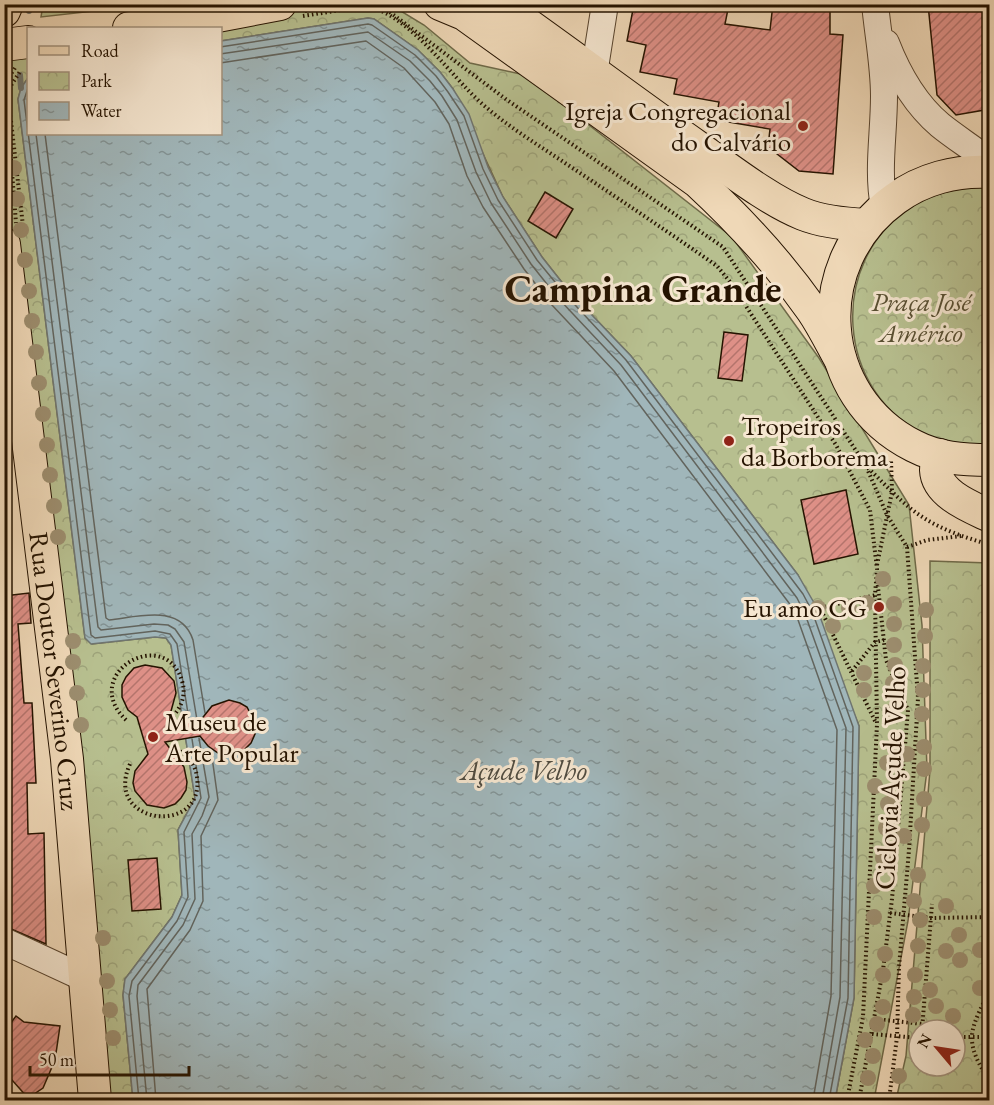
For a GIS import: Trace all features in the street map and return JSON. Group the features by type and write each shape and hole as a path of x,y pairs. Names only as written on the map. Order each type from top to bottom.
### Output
{"main road":[{"path":"4,11 7,4"},
{"path":"134,27 222,11 280,4"},
{"path":"440,4 464,14 698,182 728,210 789,279 813,312 840,359 852,387 869,412 891,432 914,446 940,455 964,460 990,460"},
{"path":"499,4 741,177 802,214 843,224 875,216"},
{"path":"4,45 27,42"},
{"path":"840,359 834,331 834,303 843,266 850,249 875,216 904,192 928,180 952,174 990,172"},
{"name":"Rua Doutor Severino Cruz","path":"4,244 68,759 95,1101"},
{"path":"940,455 936,468 944,488 969,506 990,516"}],"street":[{"path":"594,74 605,4"},
{"path":"875,4 880,28 893,63 909,90 924,110 942,126 990,162"},
{"path":"875,4 884,96 879,162 880,191 875,216"},
{"path":"4,940 84,978"}],"path":[{"name":"Ciclovia Açude Velho","path":"379,4 507,100 723,247 866,466 887,515 907,547 918,698 899,967 897,1036 889,1101"},
{"path":"356,7 366,6 384,12 422,40 466,88 499,119 717,266 731,283 848,466 870,510 877,569 875,642 877,724 863,1017 847,1101"},
{"path":"877,569 892,492 891,432"},
{"path":"866,466 892,492 925,519 962,536 990,545"},
{"path":"907,547 927,540 962,536"},
{"path":"859,1101 875,1019 890,913 908,710 886,660 877,595"},
{"path":"877,595 820,608 877,724"},
{"path":"852,671 875,642 884,640"},
{"path":"126,720 114,703 113,682 125,664 139,657 150,656 174,665 182,680 184,691 182,702 170,719"},
{"path":"130,764 126,774 126,785 128,796 138,809 157,817 178,814 193,799 197,778 195,768 189,759 171,747"},
{"path":"923,1018 932,904"},
{"path":"890,913 931,918 990,917"},
{"path":"990,992 983,1002 972,1036 979,1064 990,1081"},
{"path":"875,1019 907,1023"},
{"path":"872,1034 907,1037"},
{"path":"967,1036 990,1037"}],"green space":[{"path":"43,4 147,5 41,17"},
{"path":"287,5 391,5 424,25 470,63 525,75 732,237 819,358 909,505 922,625 927,770 908,921 874,1100 835,1100 854,998 859,726 798,575 631,356 568,290 542,257 503,197 453,89 418,50 374,19 368,18 222,41 222,27"},
{"path":"27,50 27,79 21,88 18,99 85,638 92,644 155,637 166,638 171,645 195,798 178,830 182,895 172,917 125,979 123,995 133,1100 106,1100 5,191 4,67 13,55"},
{"name":"Praça José Américo","path":"989,186 989,446 935,438 896,416 874,390 859,359 853,326 855,292 865,260 884,231 911,207 930,197 959,189"},
{"path":"930,561 989,563 989,1100 896,1100 907,1044 907,1078 967,1078 967,1018 909,1018 930,770"}],"water":[{"name":"Açude Velho","path":"368,18 374,19 418,50 440,72 469,114 488,167 503,197 542,257 568,290 631,356 798,575 817,608 859,726 854,998 835,1100 133,1100 123,995 125,979 172,917 182,895 178,830 195,798 171,645 166,638 155,637 91,644 85,638 18,99 21,88 27,79 27,135 222,135 222,41"}],"building":[{"path":"634,4 729,4 725,24 770,30 773,4 830,4 830,34 843,35 833,174 799,171 768,147 770,129 716,120 719,102 674,94 677,79 640,72 646,45 627,41"},
{"path":"928,4 990,6 990,109 956,115 937,95"},
{"path":"545,192 573,209 556,238 528,221"},
{"path":"724,332 748,335 742,381 718,378"},
{"path":"846,490 858,554 814,564 801,500"},
{"path":"29,593 31,623 18,624 24,703 32,703 36,783 27,783 28,834 44,833 46,944 4,926 4,596"},
{"path":"145,665 162,668 174,681 176,693 168,722 200,721 212,706 229,700 247,707 255,723 255,734 251,743 243,751 235,754 218,753 200,736 165,742 184,767 187,782 186,790 181,798 175,804 164,808 147,805 135,791 133,783 135,771 148,754 137,717 128,710 122,697 122,685 134,668"},
{"path":"157,858 161,909 132,911 128,860"},
{"path":"16,1016 24,1022 60,1026 55,1060 43,1088 28,1098 4,1071 4,1032"}],"waterway":[{"path":"29,4 29,11"},
{"path":"20,75 21,88"}],"place":[{"name":"Igreja Congregacional do Calvário","path":"803,126"},
{"name":"Tropeiros da Borborema","path":"729,441"},
{"name":"Eu amo CG","path":"879,607"},
{"name":"Museu de Arte Popular","path":"153,737"}],"district":[{"name":"Campina Grande","path":"643,288"}]}
